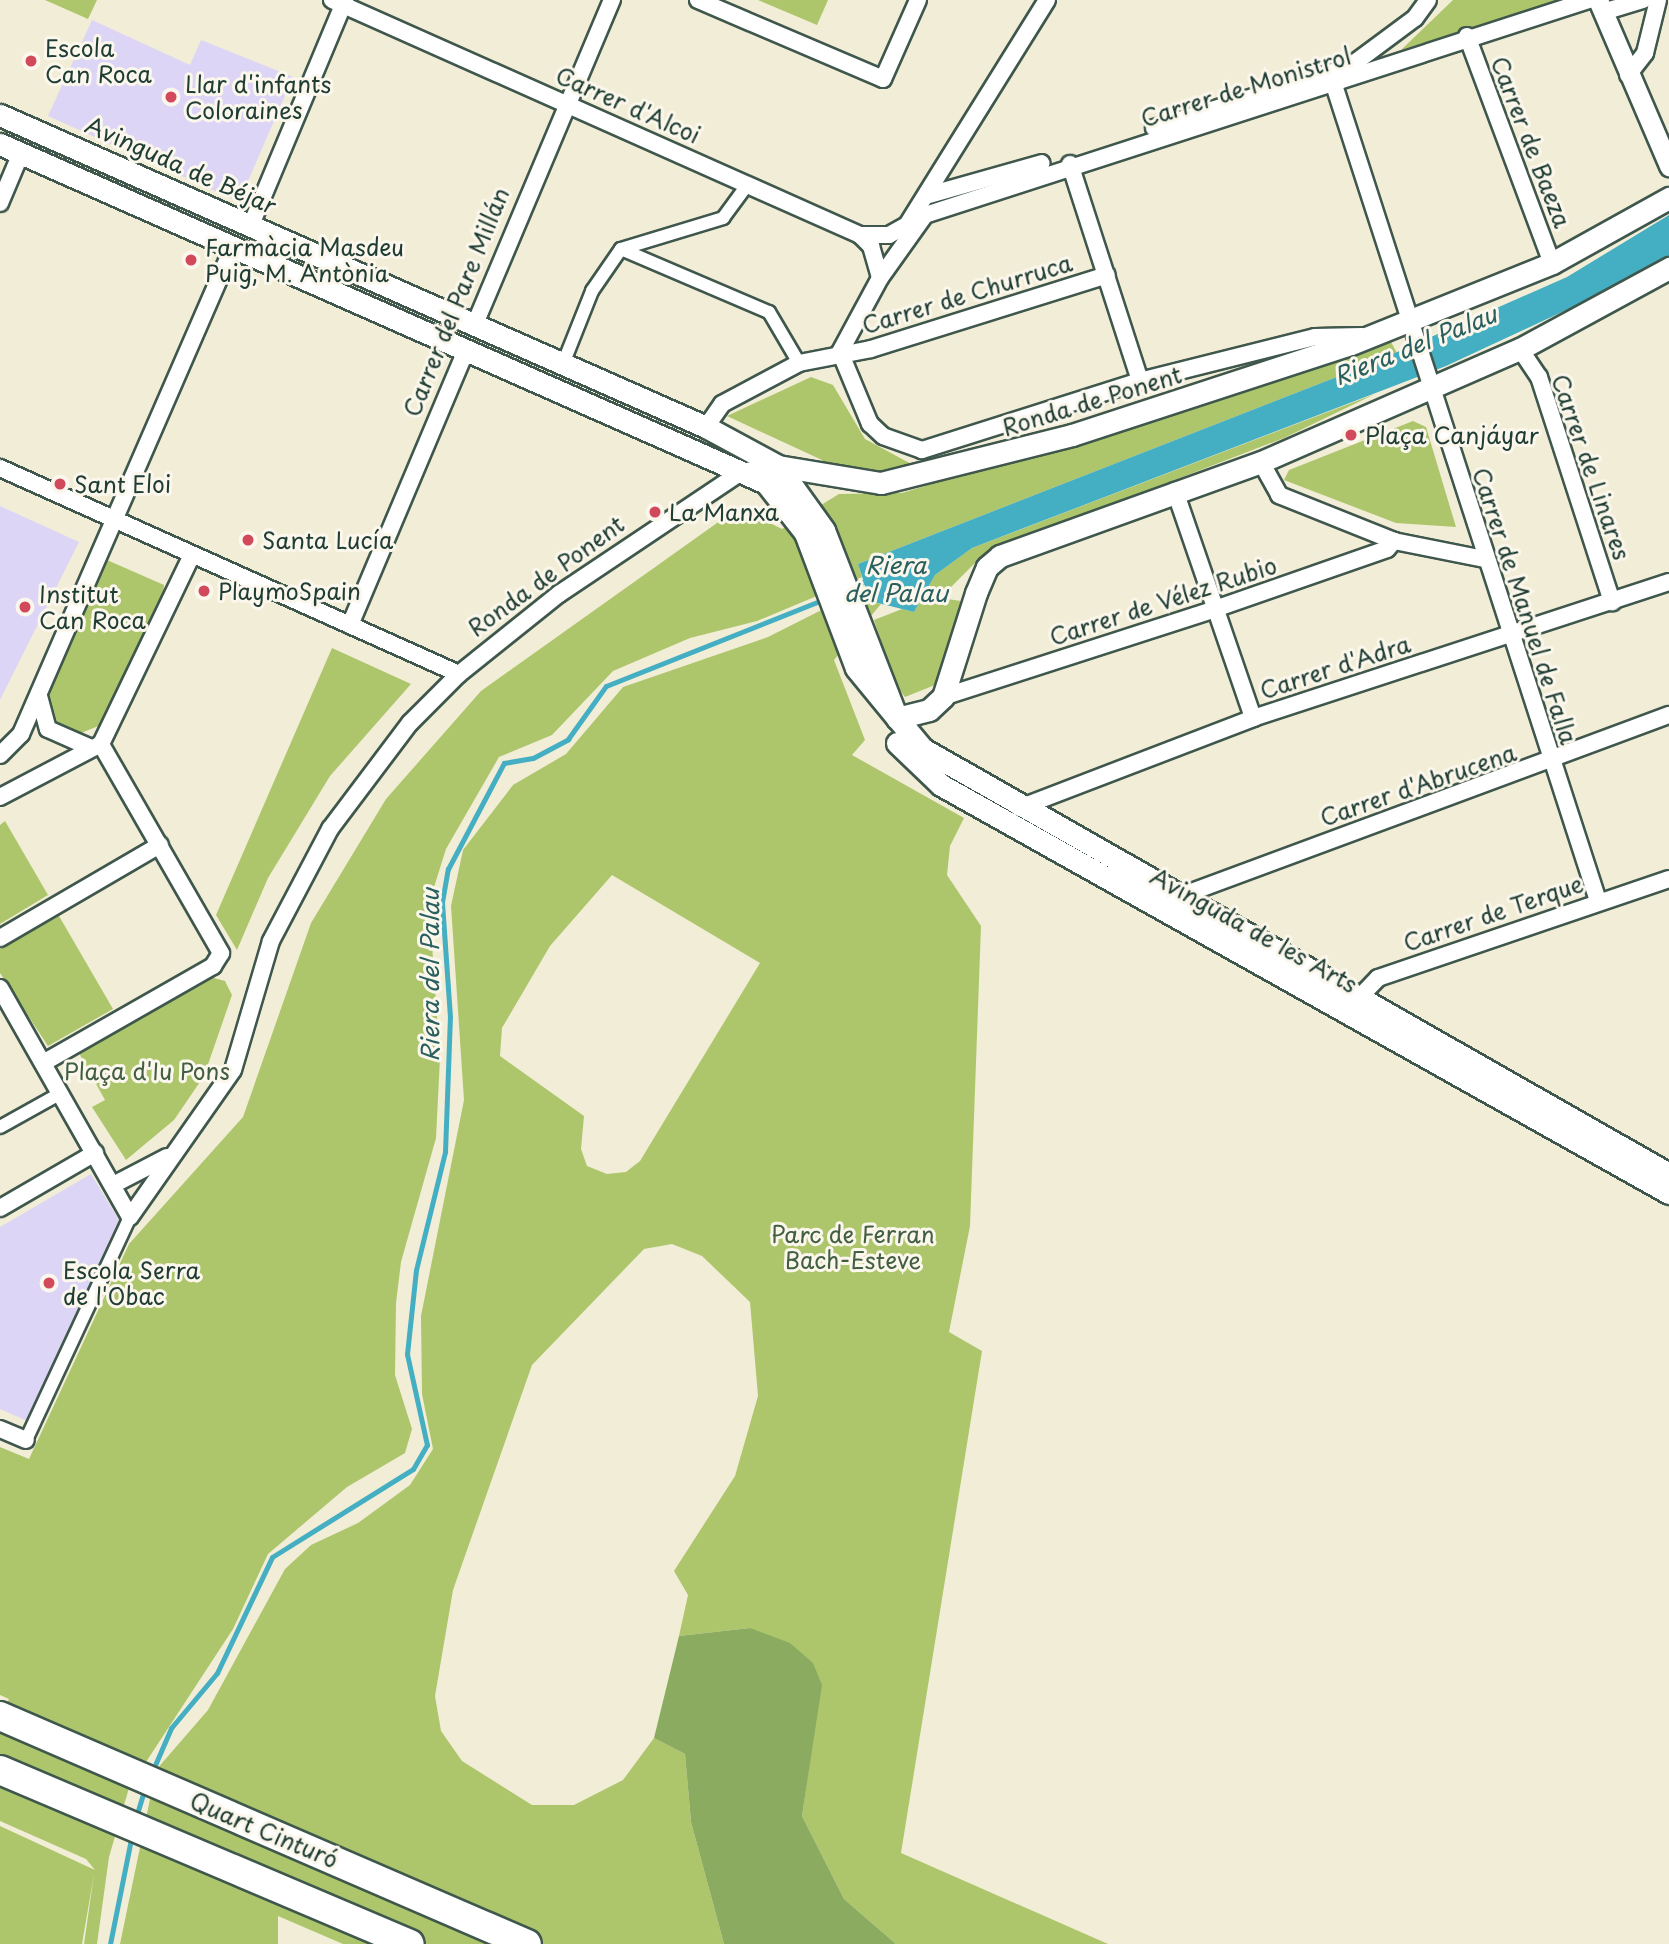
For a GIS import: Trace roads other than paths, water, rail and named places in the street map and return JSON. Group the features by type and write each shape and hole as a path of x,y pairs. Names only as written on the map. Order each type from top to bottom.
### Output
{"highway":[{"name":"Quart Cinturó","path":"0,1716 527,1944"},
{"name":"Quart Cinturó","path":"0,1770 410,1944"}],"main road":[{"name":"Avinguda de Béjar","path":"0,114 685,418 709,420 778,466 814,532"},
{"name":"Avinguda de Béjar","path":"0,144 741,472 788,504 814,532"},
{"name":"Ronda de Ponent","path":"778,466 855,483 908,480 1205,394 1362,337 1552,263 1669,198"},
{"path":"934,756 922,734 921,710 987,567 1000,556 1261,462 1520,349 1669,268"},
{"name":"Carrer del Pare Millán","path":"466,350 475,324"},
{"name":"Avinguda de Béjar","path":"582,401 625,408 665,426 685,418"},
{"path":"814,532 856,642 856,668 921,710"},
{"path":"856,642 921,710"},
{"name":"Avinguda de les Arts","path":"856,668 901,749 941,785 1669,1174"},
{"name":"Avinguda de les Arts","path":"921,710 934,756 1019,808 1178,897 1352,1006 1669,1193"}],"street":[{"name":"Carrer del Pare Millán","path":"475,324 612,0"},
{"path":"698,0 883,79 918,0"},
{"path":"860,235 899,231 929,195 1047,0"},
{"name":"Carrer de Monistrol","path":"929,195 1349,67 1415,18 1428,0"},
{"name":"Carrer de Monistrol","path":"880,278 918,220 1070,164 1334,85 1467,36 1596,4 1643,0"},
{"path":"1628,75 1645,53 1658,0"},
{"name":"Carrer d'Alcoi","path":"340,2 860,235"},
{"path":"251,225 340,2"},
{"path":"1596,4 1665,157"},
{"name":"Carrer de Baeza","path":"1467,36 1552,263"},
{"name":"Carrer de Manuel de Falla","path":"1334,85 1484,559 1598,901"},
{"path":"0,203 21,153"},
{"path":"1070,164 1140,381"},
{"path":"562,364 592,291 621,249 723,218 748,184"},
{"path":"840,352 880,278 871,246 860,235"},
{"path":"0,755 21,734 233,247"},
{"path":"621,249 769,312 799,363"},
{"name":"Carrer de Churruca","path":"709,420 799,363 840,352 871,349 1107,275"},
{"name":"Ronda de Ponent","path":"840,352 870,424 907,447 943,444 1140,381 1315,337 1362,337"},
{"name":"Carrer de Linares","path":"1520,349 1539,377 1612,602"},
{"name":"Carrer del Pare Millán","path":"350,625 466,350"},
{"path":"1261,462 1279,495 1394,541 1484,559"},
{"name":"Ronda de Ponent","path":"26,1440 130,1216 233,1069 271,941 330,828 375,764 459,674 559,594 741,472 778,466"},
{"path":"0,468 459,674"},
{"path":"1175,491 1212,610 1253,718"},
{"name":"Carrer de Vélez Rubio","path":"921,710 1387,549 1394,541"},
{"path":"0,797 95,746 192,555"},
{"name":"Carrer d'Adra","path":"1019,808 1253,718 1669,582"},
{"path":"38,694 48,729 95,746 160,845 220,948 213,966 43,1063"},
{"name":"Carrer d'Abrucena","path":"1178,897 1552,763 1555,752 1669,715"},
{"path":"0,938 160,845"},
{"name":"Carrer de Terque","path":"1352,1006 1378,978 1669,879"},
{"path":"0,988 5,1006 61,1093 130,1216"},
{"path":"0,1127 61,1093"},
{"path":"0,1208 95,1153"},
{"name":"Ronda de Ponent","path":"113,1185 171,1155"},
{"path":"0,1429 26,1440"}],"water":[{"name":"Riera del Palau","path":"1669,215 1669,256 1624,283 1446,366 972,548 935,575 914,612 870,601 858,564 1370,364 1567,277"}],"waterway":[{"name":"Riera del Palau","path":"850,588 870,579"},
{"name":"Riera del Palau","path":"152,1772 171,1728 217,1673 272,1557 413,1469 427,1445 407,1354 416,1270 445,1152 450,1017 442,902 448,869 504,763 533,758 568,739 606,686 825,599"},
{"name":"Riera del Palau","path":"136,1817 145,1787"},
{"name":"Riera del Palau","path":"110,1944 132,1834"}],"place":[{"name":"Escola Can Roca","path":"31,61"},
{"name":"Llar d'infants Coloraines","path":"171,97"},
{"name":"Farmàcia Masdeu Puig, M. Antònia","path":"191,260"},
{"name":"Plaça Canjáyar","path":"1351,435"},
{"name":"Sant Eloi","path":"60,484"},
{"name":"La Manxa","path":"655,512"},
{"name":"Santa Lucía","path":"248,540"},
{"name":"PlaymoSpain","path":"204,591"},
{"name":"Institut Can Roca","path":"25,607"},
{"name":"Escola Serra de l'Obac","path":"49,1283"}],"park label":[{"name":"Plaça d'Iu Pons","path":"147,1071"},
{"name":"Parc de Ferran Bach-Esteve","path":"853,1247"}]}
